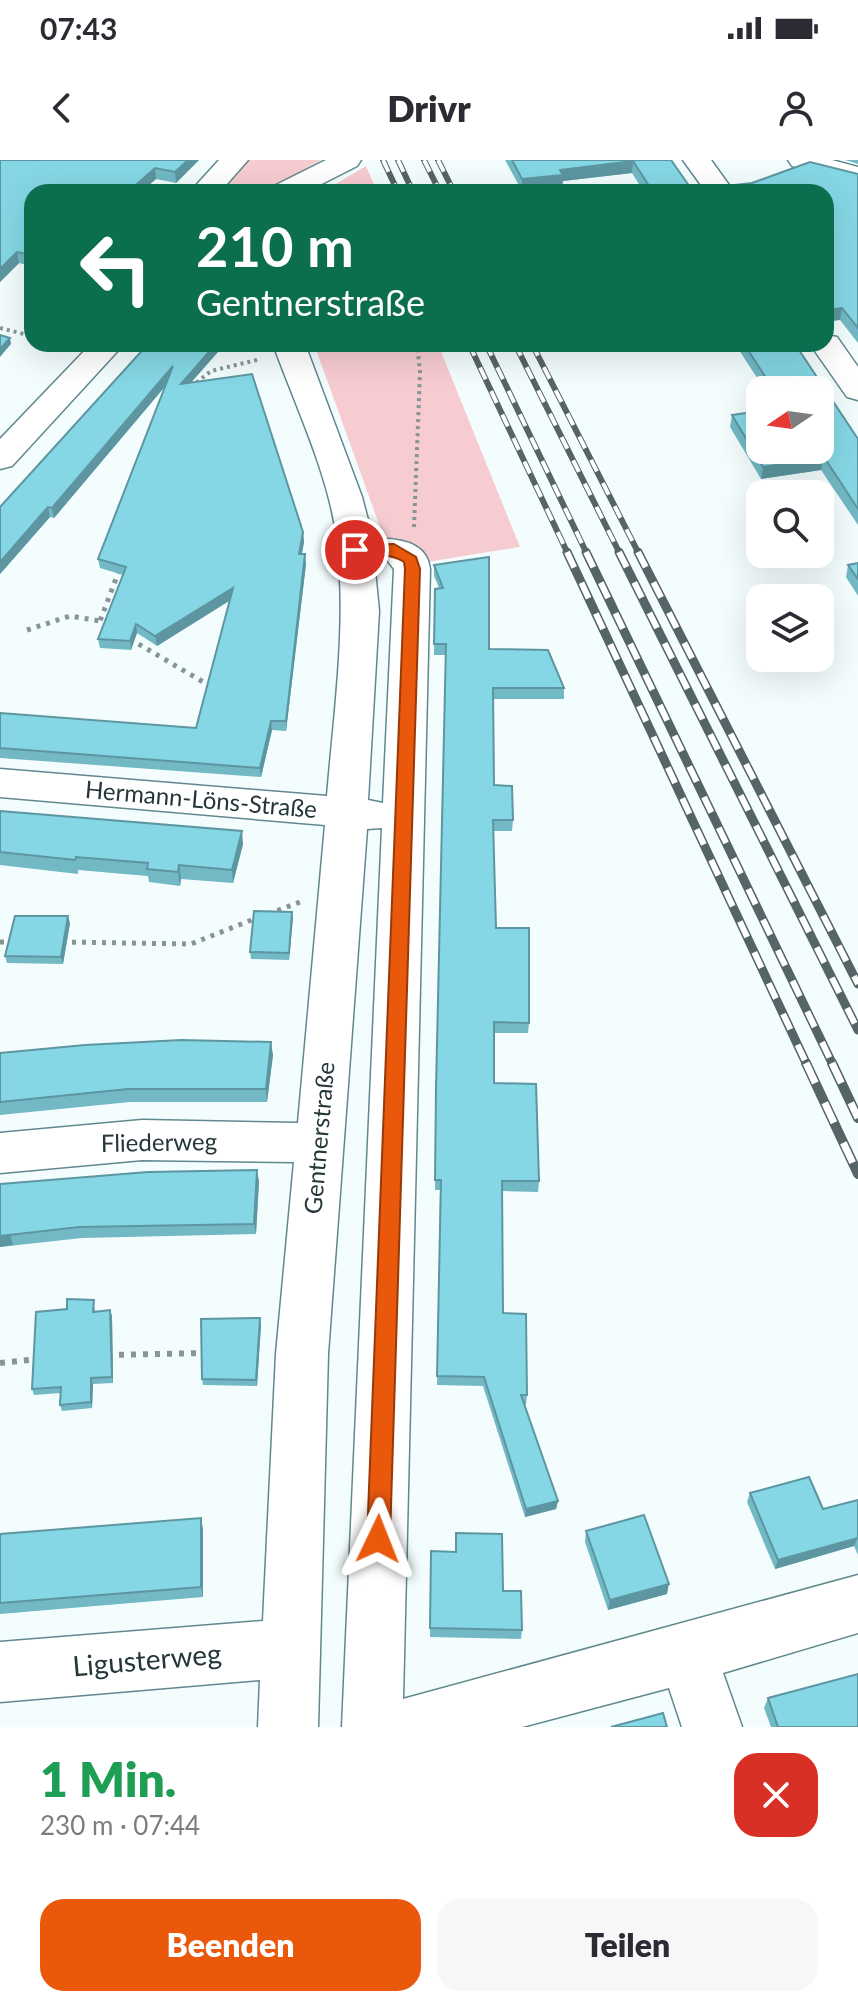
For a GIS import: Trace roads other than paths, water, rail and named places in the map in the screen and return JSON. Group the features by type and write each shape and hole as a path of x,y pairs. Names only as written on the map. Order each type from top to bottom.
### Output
{"street":[{"path":"212,184 234,160"},
{"path":"300,184 347,160"},
{"path":"697,160 714,184"},
{"path":"802,160 858,176"},
{"path":"0,414 60,352"},
{"path":"0,459 100,352"},
{"name":"Gentnerstraße","path":"288,1727 302,1354 342,887 360,611 355,550 345,497 292,352"},
{"path":"832,352 858,390"},
{"path":"355,550 394,549 411,560 412,569 372,1727"},
{"name":"Hermann-Löns-Straße","path":"0,783 402,816"},
{"name":"Fliederweg","path":"0,1153 142,1140 318,1143"},
{"path":"408,1727 687,1654 858,1604"},
{"name":"Ligusterweg","path":"0,1672 293,1648"},
{"path":"687,1654 712,1727"}],"railway":[{"path":"383,160 394,184"},
{"path":"398,160 409,184"},
{"path":"424,160 436,184"},
{"path":"438,160 450,184"},
{"path":"473,352 568,554"},
{"path":"490,352 587,554"},
{"path":"519,352 858,1030"},
{"path":"536,352 639,554"},
{"path":"567,552 807,1065"},
{"path":"586,552 833,1065"},
{"path":"638,552 858,984"},
{"path":"806,1063 858,1174"},
{"path":"832,1063 858,1118"}]}
